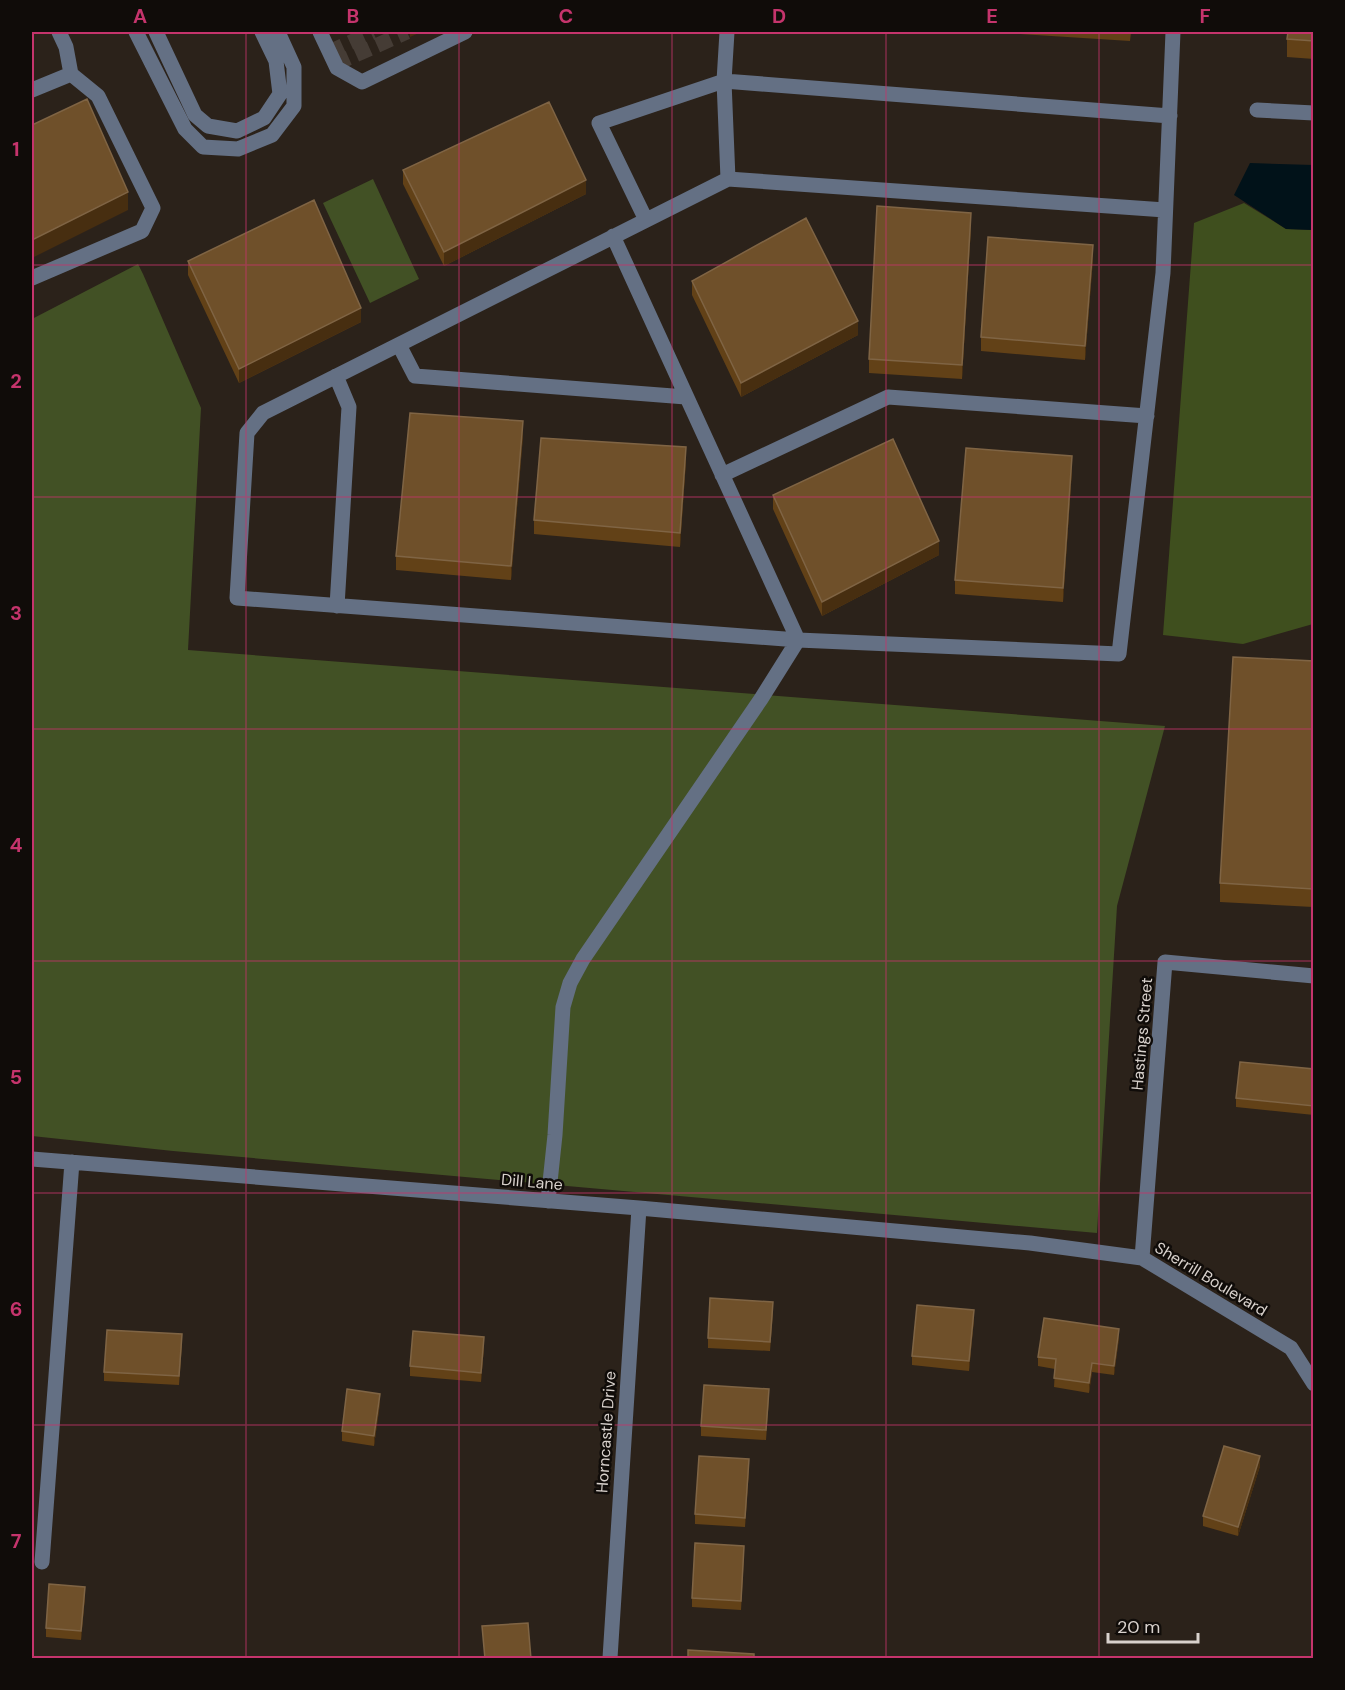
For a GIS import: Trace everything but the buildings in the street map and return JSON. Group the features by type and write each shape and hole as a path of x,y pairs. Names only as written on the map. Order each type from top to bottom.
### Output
{"street":[{"path":"32,278 142,231 153,208 98,96 71,74 66,47 59,32"},
{"path":"136,32 185,129 203,147 238,149 272,135 294,106 294,67 278,32"},
{"path":"156,32 195,115 208,126 237,131 264,118 280,94 276,61 262,32"},
{"path":"320,32 337,68 362,82 465,32"},
{"path":"727,32 724,81 728,179"},
{"path":"1165,210 728,179 263,413 247,433 237,598 798,640 1119,654 1163,273 1173,32"},
{"path":"32,90 71,74"},
{"path":"646,220 600,123 724,81 1170,116"},
{"path":"1257,110 1314,113"},
{"path":"613,236 798,640"},
{"path":"399,345 415,376 686,397"},
{"path":"336,376 350,407 337,606"},
{"path":"722,475 888,397 1147,416"},
{"path":"548,1201 555,1135 563,1007 570,983 583,959 761,699 798,640"},
{"name":"Hastings Street","path":"1142,1258 1166,962 1314,976"},
{"name":"Dill Lane","path":"32,1159 639,1208 1030,1243"},
{"path":"42,1562 72,1162"},
{"name":"Horncastle Drive","path":"610,1659 639,1208"},
{"name":"Sherrill Boulevard","path":"1030,1243 1142,1258 1291,1348 1314,1384"}],"green space":[{"path":"373,179 419,279 370,303 323,203"},
{"path":"1244,203 1286,229 1313,230 1313,624 1243,644 1163,635 1194,223"},
{"path":"138,264 201,408 188,650 1165,726 1117,906 1097,1233 173,1151 32,1136 32,319"}],"shaded area":[{"path":"1250,163 1313,165 1313,230 1286,229 1234,195"}],"tunnel":[{"path":"329,52 373,32"},
{"path":"335,64 407,32"}]}
